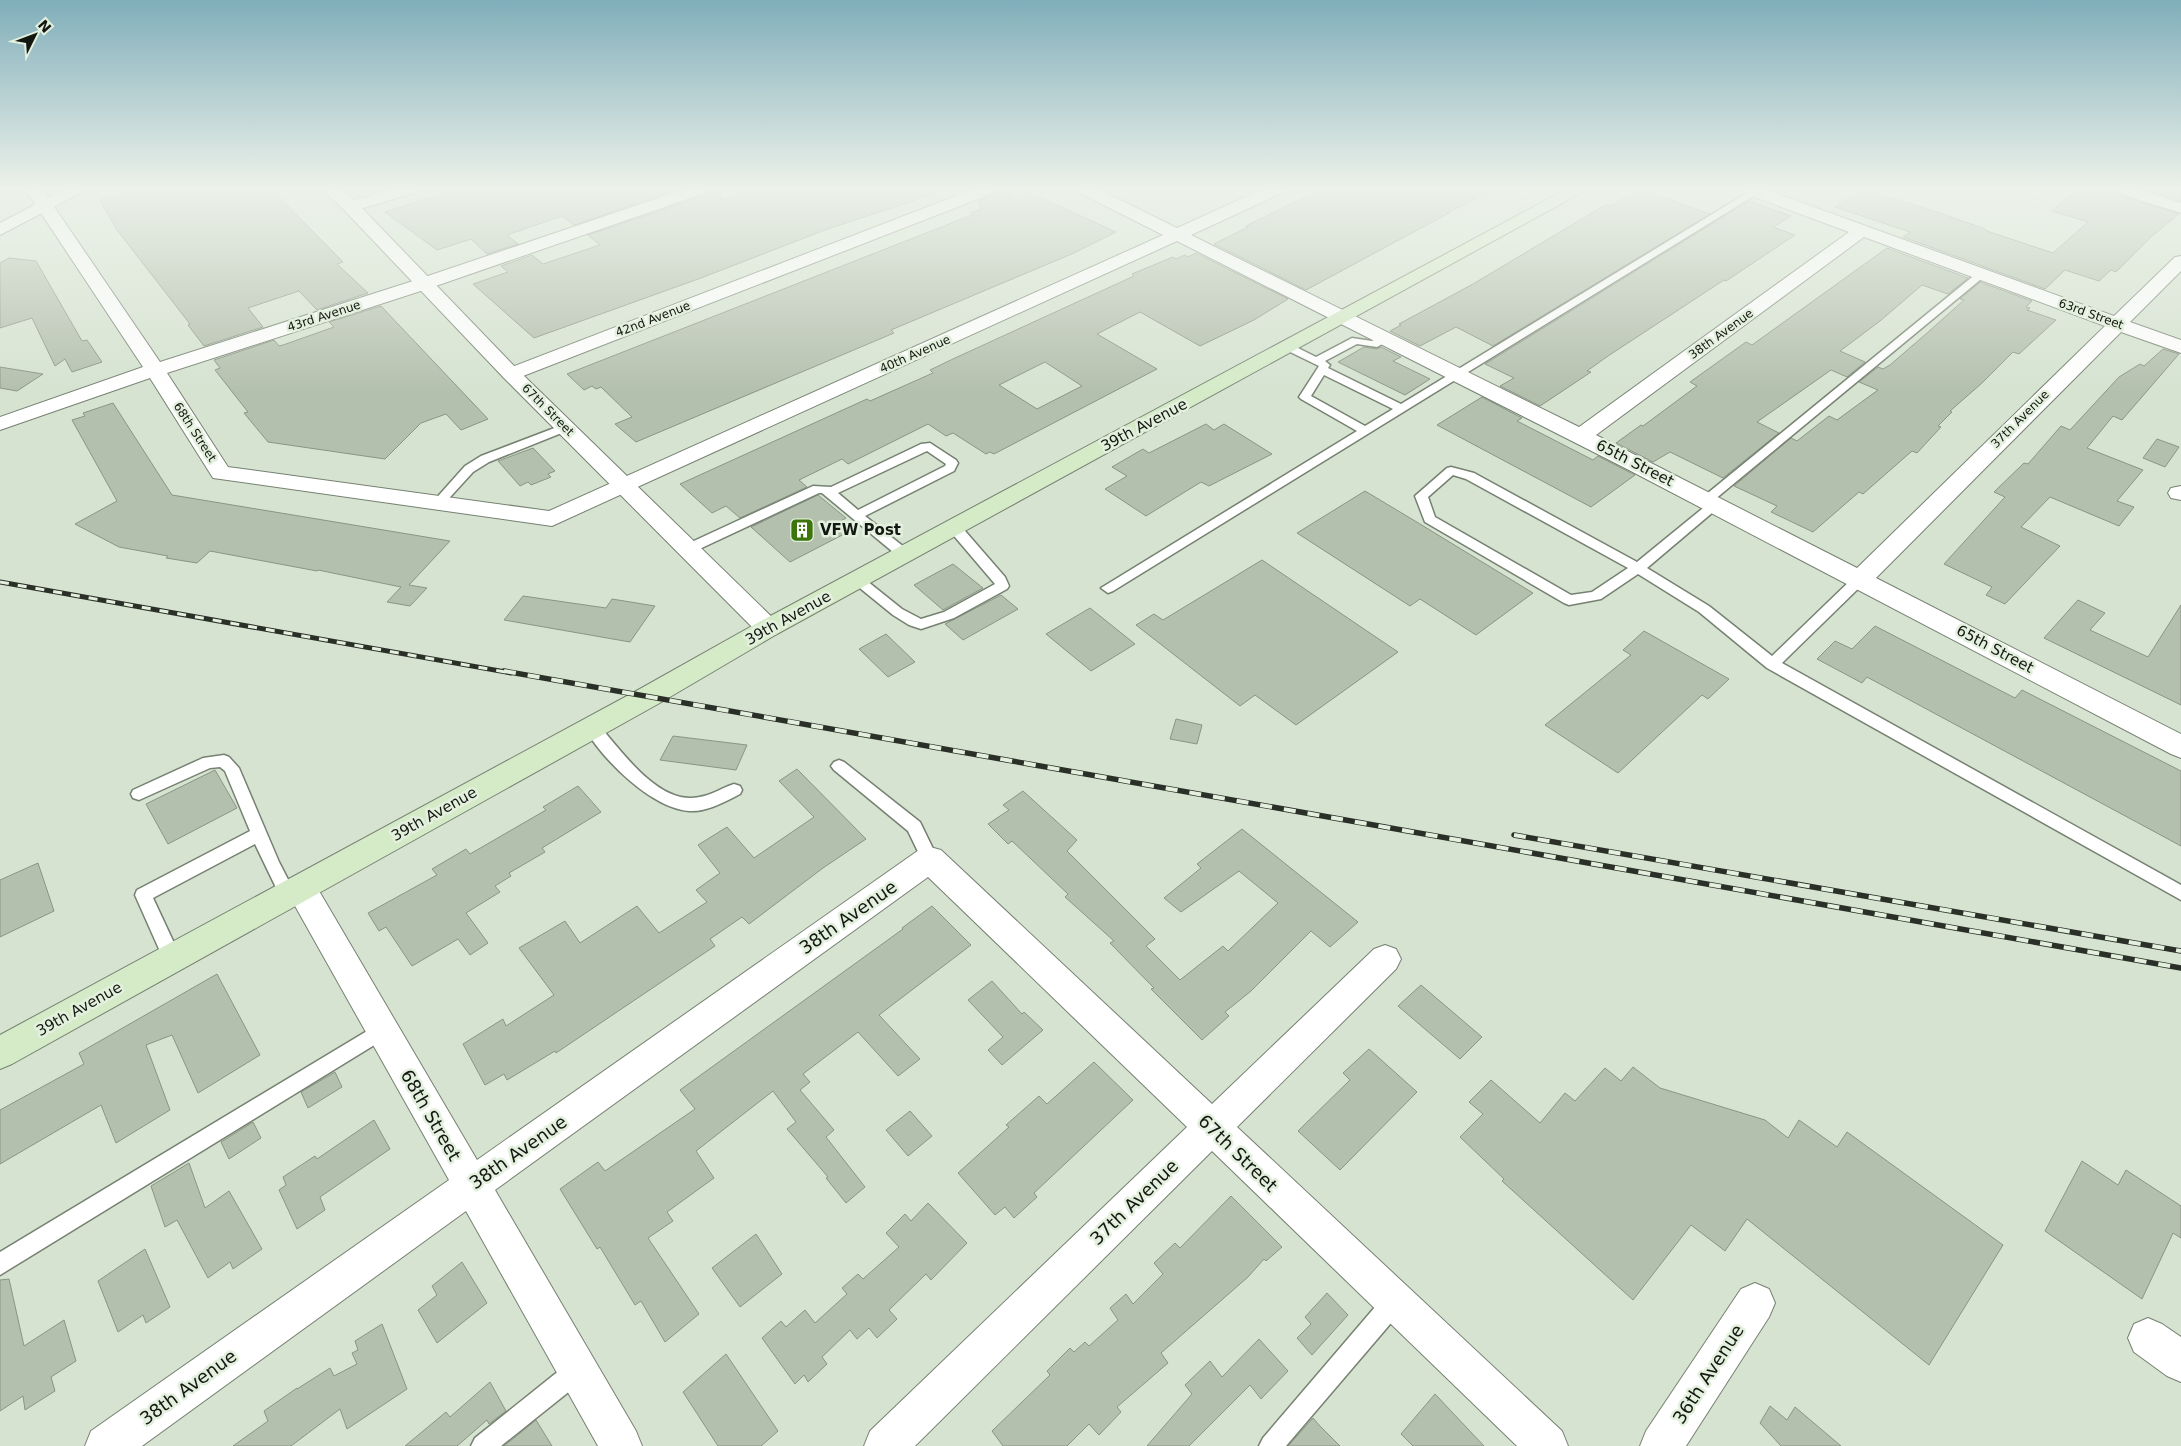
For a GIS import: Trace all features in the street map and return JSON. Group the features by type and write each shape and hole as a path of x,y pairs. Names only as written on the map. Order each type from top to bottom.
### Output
{"main road":[{"name":"39th Avenue","path":"0,1053 768,628 1455,256"}],"street":[{"name":"68th Street","path":"79,256 221,473 552,519"},
{"name":"67th Street","path":"397,256 511,374 768,628"},
{"name":"43rd Avenue","path":"2,424 155,370 504,256"},
{"name":"42nd Avenue","path":"511,374 815,256"},
{"name":"40th Avenue","path":"552,519 1127,256"},
{"name":"65th Street","path":"1221,256 1860,578 2181,747"},
{"name":"38th Avenue","path":"1581,436 1827,256"},
{"name":"63rd Street","path":"1929,256 2181,347"},
{"name":"37th Avenue","path":"1860,578 2116,323 2181,261"},
{"name":"67th Street","path":"930,859 1547,1446"},
{"name":"38th Avenue","path":"106,1446 930,859"},
{"name":"68th Street","path":"294,891 382,1030 621,1446"},
{"name":"37th Avenue","path":"885,1446 1385,959"},
{"name":"36th Avenue","path":"1661,1446 1755,1303"},
{"path":"2148,1338 2181,1362"}],"lane":[{"path":"1108,588 1458,375 1647,256"},
{"path":"1981,275 1711,502 1638,568 1596,596 1569,600 1429,519 1421,496 1451,471 1470,476 1638,568 1704,609 1772,664 2181,893"},
{"path":"1366,431 1304,397 1320,366 1356,340 1373,345 1385,338"},
{"path":"1288,347 1402,409"},
{"path":"438,503 469,469 485,459 565,428"},
{"path":"829,493 925,447 930,448 952,463 950,468 857,516"},
{"path":"688,549 817,489 829,493 904,554"},
{"path":"857,580 895,610 921,624 935,622 1002,586 1000,580 954,528"},
{"path":"1772,664 1860,578"},
{"path":"592,727 646,788 662,796 696,806 721,798 734,790"},
{"path":"139,794 208,762 224,761 231,768 259,834 294,891"},
{"path":"839,766 914,827 930,859"},
{"path":"172,958 143,895 259,834"},
{"path":"0,1264 382,1030"},
{"path":"1271,1446 1395,1301"},
{"path":"483,1446 578,1370"}],"building":[{"path":"138,256 338,256 343,262 337,264 368,293 317,310 299,291 248,308 263,327 204,346 188,325 190,324"},
{"path":"528,256 534,256 543,264 566,256 757,256 534,338 473,284 508,272 501,266"},
{"path":"866,256 1066,256 891,330 894,333 636,442 615,424 632,417 601,387 596,389 592,386 584,390 567,374"},
{"path":"1203,256 1288,299 1254,320 1200,346 1140,312 1097,334 1157,369 994,454 990,452 986,454 953,433 946,436 928,424 848,464 842,459 799,480 807,487 740,518 726,506 712,513 680,484 867,399 870,401 933,373 930,370 1134,276 1132,274 1173,257 1176,259","holes":["1045,362 1082,386 1037,409 999,385"]},
{"path":"1239,256 1368,256 1306,290"},
{"path":"1519,256 1640,256 1493,346 1456,327 1420,346 1390,331 1401,325 1399,324"},
{"path":"1659,256 1763,256 1608,356 1587,371 1591,372 1540,406 1500,386 1514,378 1485,364"},
{"path":"1875,256 1910,256 1968,278 1948,294 1922,285 1880,321 1840,351 1865,362 1847,377 1831,370 1757,422 1779,433 1723,478 1670,452 1653,462 1616,443 1641,425 1643,426 1697,386 1690,382 1746,342 1752,345"},
{"path":"1956,256 2132,256 2116,272 2111,270 2099,281 2065,270 2045,289"},
{"path":"9,258 36,261 82,341 87,340 102,362 72,372 65,359 55,366 32,318 0,328 0,263"},
{"path":"1980,282 2032,301 2026,307 2030,308 2027,310 2056,320 2019,354 2013,352 1950,411 1952,412 1938,426 1941,427 1917,453 1912,451 1863,494 1859,492 1813,532 1771,512 1777,506 1734,486 1791,438 1797,441 1829,416 1837,420 1878,390 1859,382 1878,367 1883,369 1890,365 1964,300 1960,299"},
{"path":"381,306 488,419 461,430 446,414 421,423 385,459 268,442 244,413 248,412 215,370 220,368 214,360 274,340 279,346 283,345 334,327 329,322"},
{"path":"1364,347 1377,349 1381,347 1401,357 1393,361 1430,379 1405,395 1338,362"},
{"path":"2163,349 2179,354 2122,420 2113,416 2087,448 2143,470 2117,501 2134,507 2119,526 2050,497 2021,527 2060,546 2005,604 1986,595 1992,587 1944,564 2005,497 1994,492 2024,463 2028,464 2061,426 2070,430 2119,377 2140,364 2144,366"},
{"path":"0,367 43,374 17,391 0,388"},
{"path":"1482,397 1522,418 1517,421 1593,460 1598,456 1635,475 1591,507 1437,425"},
{"path":"113,403 172,495 450,541 409,585 427,588 410,606 387,602 401,587 210,551 197,563 166,558 168,556 119,547 75,524 117,501 72,420 85,416 83,413"},
{"path":"1206,424 1214,430 1224,424 1272,454 1209,486 1201,482 1146,516 1105,489 1127,476 1112,467 1143,449 1149,453"},
{"path":"2157,439 2179,447 2165,467 2143,458"},
{"path":"533,448 555,471 548,474 551,477 531,485 528,482 520,486 498,461"},
{"path":"1365,491 1533,593 1476,635 1420,599 1410,606 1297,533"},
{"name":"VFW Post","path":"818,495 846,518 839,522 850,531 790,562 751,527"},
{"path":"1262,560 1398,652 1296,725 1255,695 1240,706 1136,625 1154,614 1163,620"},
{"path":"953,564 983,588 943,610 914,585"},
{"path":"1001,595 1018,609 963,640 945,624"},
{"path":"523,596 606,608 612,599 655,606 630,642 504,620"},
{"path":"2078,600 2105,613 2090,630 2148,657 2181,605 2181,705 2044,638"},
{"path":"1090,608 1135,644 1091,671 1046,634"},
{"path":"1875,626 2015,698 2022,690 2181,771 2181,846 1867,677 1862,683 1817,659 1835,641 1852,649"},
{"path":"1644,631 1729,679 1708,699 1702,695 1618,773 1545,725 1631,655 1623,650"},
{"path":"886,634 915,662 888,677 859,649"},
{"path":"1176,719 1202,725 1197,744 1170,739"},
{"path":"673,736 747,745 736,770 660,760"},
{"path":"797,769 866,839 823,868 749,924 742,917 710,939 715,946 556,1053 555,1051 507,1080 504,1074 485,1085 463,1044 503,1019 506,1026 554,995 519,948 565,921 580,943 637,906 659,933 707,902 696,890 720,873 698,845 727,827 754,858 814,817 779,781"},
{"path":"215,770 237,808 168,844 146,804"},
{"path":"578,786 601,812 542,848 545,852 509,873 511,876 495,886 500,892 466,913 488,943 470,955 458,939 412,966 386,927 379,931 368,913 437,875 432,869 466,849 470,854 546,810 543,807"},
{"path":"1023,791 1077,840 1067,851 1155,939 1146,946 1180,980 1223,946 1228,951 1278,903 1239,871 1181,912 1164,898 1201,868 1197,864 1242,829 1358,922 1330,947 1311,931 1251,991 1225,1012 1229,1016 1202,1040 1151,989 1154,988 1110,943 1114,941 1065,897 1068,894 1012,841 1008,844 988,824 1009,810 1003,805"},
{"path":"38,863 54,911 0,937 0,880"},
{"path":"932,906 971,945 879,1015 920,1059 898,1076 858,1032 803,1074 810,1082 800,1090 834,1130 826,1137 865,1187 846,1203 826,1178 828,1177 787,1129 796,1122 773,1091 696,1151 714,1178 667,1212 673,1221 648,1238 699,1314 665,1342 641,1301 635,1305 600,1247 597,1249 560,1189 598,1162 605,1171 695,1109 680,1090"},
{"path":"217,974 260,1055 198,1093 172,1035 146,1045 170,1110 116,1143 101,1105 0,1164 0,1110 84,1064 79,1053"},
{"path":"992,981 1022,1014 1024,1012 1043,1030 1002,1065 988,1050 1003,1037 968,1000"},
{"path":"1421,985 1482,1037 1460,1059 1398,1006"},
{"path":"1369,1049 1417,1092 1340,1170 1298,1131 1350,1080 1343,1073"},
{"path":"1094,1062 1133,1100 1034,1193 1037,1197 1014,1218 1005,1207 995,1215 958,1173 1009,1127 1006,1125 1039,1096 1047,1104"},
{"path":"1633,1067 1660,1088 1765,1120 1788,1138 1799,1120 1837,1147 1847,1132 2003,1245 1929,1365 1747,1219 1725,1251 1691,1225 1633,1300 1502,1181 1504,1179 1460,1137 1483,1114 1469,1102 1491,1080 1540,1123 1565,1093 1575,1101 1605,1068 1621,1081"},
{"path":"335,1072 342,1087 308,1108 301,1092"},
{"path":"910,1111 932,1136 908,1156 886,1130"},
{"path":"374,1120 390,1149 320,1197 325,1210 297,1229 279,1190 286,1185 283,1177 315,1156 317,1159"},
{"path":"253,1122 261,1138 229,1159 221,1142"},
{"path":"2082,1161 2118,1185 2126,1170 2181,1206 2181,1238 2173,1233 2142,1299 2045,1231"},
{"path":"189,1163 205,1208 229,1191 262,1249 233,1269 230,1262 208,1278 177,1220 165,1227 151,1186"},
{"path":"1231,1196 1282,1247 1266,1261 1264,1259 1248,1277 1161,1353 1168,1363 1117,1407 1121,1412 1099,1435 1089,1424 1067,1446 1003,1446 992,1431 1050,1375 1047,1371 1070,1348 1074,1352 1085,1342 1089,1346 1118,1320 1110,1308 1126,1294 1133,1304 1163,1274 1154,1263 1175,1243 1180,1248"},
{"path":"928,1203 967,1243 931,1280 926,1274 889,1310 897,1319 877,1338 869,1328 857,1339 850,1330 822,1357 827,1364 808,1382 804,1375 795,1384 762,1338 781,1321 786,1327 805,1310 815,1323 847,1294 842,1288 858,1274 863,1279 899,1247 886,1233 905,1214 911,1221"},
{"path":"756,1234 782,1274 740,1307 712,1268"},
{"path":"145,1249 170,1307 146,1323 143,1315 118,1332 98,1281"},
{"path":"462,1262 487,1303 437,1343 418,1310 437,1295 432,1286"},
{"path":"9,1279 24,1346 64,1320 76,1361 51,1377 55,1391 25,1410 23,1396 0,1411 0,1280"},
{"path":"1327,1293 1348,1315 1312,1355 1297,1338 1311,1324 1305,1317"},
{"path":"382,1324 407,1389 347,1429 340,1409 291,1446 233,1446 268,1421 264,1411 297,1388 330,1368 334,1376 357,1364 352,1353 358,1350 355,1341"},
{"path":"1259,1339 1288,1371 1261,1399 1250,1385 1189,1446 1147,1446 1192,1394 1185,1385 1210,1361 1222,1377"},
{"path":"726,1354 778,1431 761,1446 718,1446 683,1392"},
{"path":"490,1382 506,1411 489,1424 487,1420 457,1446 405,1446 446,1412 450,1417"},
{"path":"1435,1394 1484,1446 1413,1446 1401,1434"},
{"path":"1770,1406 1787,1420 1795,1407 1841,1446 1781,1446 1760,1423"},
{"path":"1313,1418 1320,1426 1340,1446 1288,1446"},
{"path":"536,1420 552,1446 504,1446"}],"railway":[{"path":"0,582 511,673"},
{"path":"504,671 2181,968"},
{"path":"1514,835 2181,951"}],"place":[{"name":"VFW Post","path":"802,530"}]}
